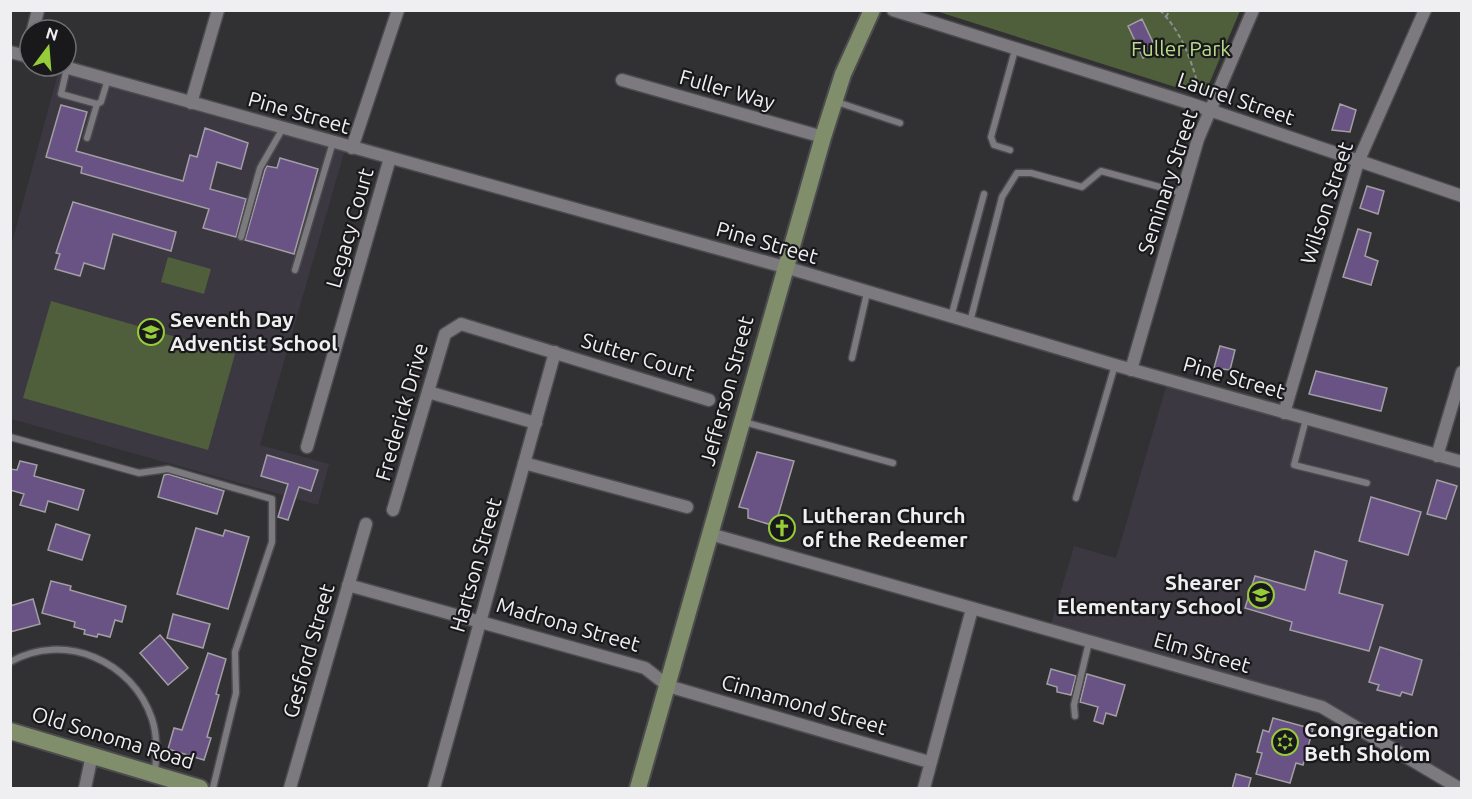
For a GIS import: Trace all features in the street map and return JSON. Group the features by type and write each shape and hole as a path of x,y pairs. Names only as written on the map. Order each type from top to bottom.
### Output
{"main road":[{"name":"Jefferson Street","path":"638,789 823,137 834,101 872,10"},
{"name":"Old Sonoma Road","path":"11,731 200,789"}],"street":[{"path":"191,103 218,10"},
{"path":"352,148 398,10"},
{"name":"Laurel Street","path":"893,10 1210,111 1461,195"},
{"name":"Seminary Street","path":"1131,370 1198,139 1253,10"},
{"name":"Wilson Street","path":"1284,413 1358,162 1425,10"},
{"name":"Pine Street","path":"78,71 784,268 1131,370 1461,462"},
{"name":"Fuller Way","path":"622,80 823,137"},
{"name":"Legacy Court","path":"307,447 390,158"},
{"name":"Frederick Drive","path":"393,510 445,334 460,324 555,352"},
{"name":"Sutter Court","path":"555,352 709,400"},
{"name":"Hartson Street","path":"434,789 555,352"},
{"path":"1437,456 1461,372"},
{"path":"428,392 536,423"},
{"path":"524,463 687,507"},
{"name":"Gesford Street","path":"290,789 366,524"},
{"name":"Elm Street","path":"711,534 1322,707 1459,789"},
{"name":"Madrona Street","path":"348,585 645,668 668,686"},
{"path":"924,789 929,762 972,609"},
{"name":"Cinnamond Street","path":"668,686 929,762"},
{"path":"86,789 92,755"}],"lane":[{"path":"1010,150 994,145 991,137 1014,50"},
{"path":"63,78 61,94 97,104"},
{"path":"87,138 97,104 101,102 108,79"},
{"path":"834,101 900,123"},
{"path":"241,237 260,168 283,128"},
{"path":"295,270 333,142"},
{"path":"970,323 1002,197 1017,173 1031,173 1082,187 1101,171 1182,193"},
{"path":"951,318 984,194"},
{"path":"852,358 867,293"},
{"path":"1076,498 1115,365"},
{"path":"1306,419 1294,465 1367,483"},
{"path":"743,422 893,463"},
{"path":"10,437 139,473 168,469 272,499 273,542 236,652 237,693 213,789"},
{"path":"1075,716 1074,705 1089,642"},
{"path":"10,662 30,652 66,649 101,659 116,668 140,694 153,720 157,750 154,774"}],"path":[{"path":"1160,10 1177,29 1198,85"},
{"path":"1166,17 1170,10"}],"shaded area":[{"name":"Seventh Day Adventist School","path":"78,71 346,146 260,445 329,464 318,505 11,419 11,246 57,78 78,78"},
{"name":"Shearer Elementary School","path":"1168,380 1461,462 1462,537 1459,541 1462,543 1462,651 1459,656 1462,658 1461,788 1322,707 1049,631 1074,546 1116,558"}],"green space":[{"name":"Fuller Park","path":"936,11 1240,11 1209,84 1205,89 1191,92"},
{"path":"168,257 211,269 204,294 161,282"},
{"path":"51,301 235,354 208,450 23,398"}],"building":[{"path":"1142,19 1157,51 1143,58 1128,26"},
{"path":"1340,104 1356,110 1350,132 1332,130"},
{"path":"61,105 87,112 76,151 183,181 190,155 197,157 205,128 248,143 241,169 217,162 210,189 246,199 236,237 203,228 209,209 81,173 82,167 46,157"},
{"path":"280,158 318,169 294,254 245,240 265,170 267,166 277,168"},
{"path":"1367,186 1384,191 1378,214 1360,208"},
{"path":"73,202 176,232 171,251 113,234 104,269 84,263 80,276 55,269 60,254 56,253"},
{"path":"1358,229 1371,233 1365,256 1378,261 1371,285 1343,277"},
{"path":"1220,346 1235,350 1230,370 1214,368"},
{"path":"1316,371 1387,388 1381,411 1309,394"},
{"path":"757,452 794,461 775,526 748,518 748,509 739,507"},
{"path":"267,455 318,470 311,491 299,487 288,520 278,517 288,484 261,476"},
{"path":"20,461 37,465 34,476 84,490 78,510 48,501 45,512 20,505 24,494 10,490 10,469 17,470"},
{"path":"168,474 224,491 217,514 158,497 164,475"},
{"path":"1437,480 1457,486 1446,519 1427,514"},
{"path":"1371,497 1421,512 1408,555 1359,541"},
{"path":"56,524 90,535 82,560 48,550"},
{"path":"196,528 223,536 225,530 249,537 228,609 177,594"},
{"path":"1315,551 1347,561 1339,593 1383,605 1369,651 1290,630 1292,622 1245,608 1255,576 1305,590"},
{"path":"51,581 71,586 70,590 126,606 122,622 115,620 110,637 98,634 97,637 84,634 85,630 74,627 75,622 42,613"},
{"path":"33,599 40,624 10,632 10,606"},
{"path":"173,614 210,624 203,648 167,638"},
{"path":"160,635 188,668 168,685 140,653"},
{"path":"1380,647 1422,660 1412,695 1402,692 1400,696 1377,690 1379,685 1369,682"},
{"path":"208,653 226,659 216,694 219,695 207,737 211,738 204,760 168,749 174,728 182,730"},
{"path":"1051,669 1076,676 1071,695 1057,692 1057,687 1047,684"},
{"path":"1087,674 1125,685 1116,716 1106,713 1103,724 1094,721 1098,707 1080,702"},
{"name":"Congregation Beth Sholom","path":"1273,718 1313,729 1303,765 1296,763 1290,783 1256,774 1262,753 1257,752 1263,730 1269,732"},
{"path":"1236,774 1251,778 1248,789 1232,789"}],"place":[{"name":"Seventh Day Adventist School","path":"151,332"},
{"name":"Lutheran Church of the Redeemer","path":"782,528"},
{"name":"Shearer Elementary School","path":"1261,595"},
{"name":"Congregation Beth Sholom","path":"1285,742"}]}
